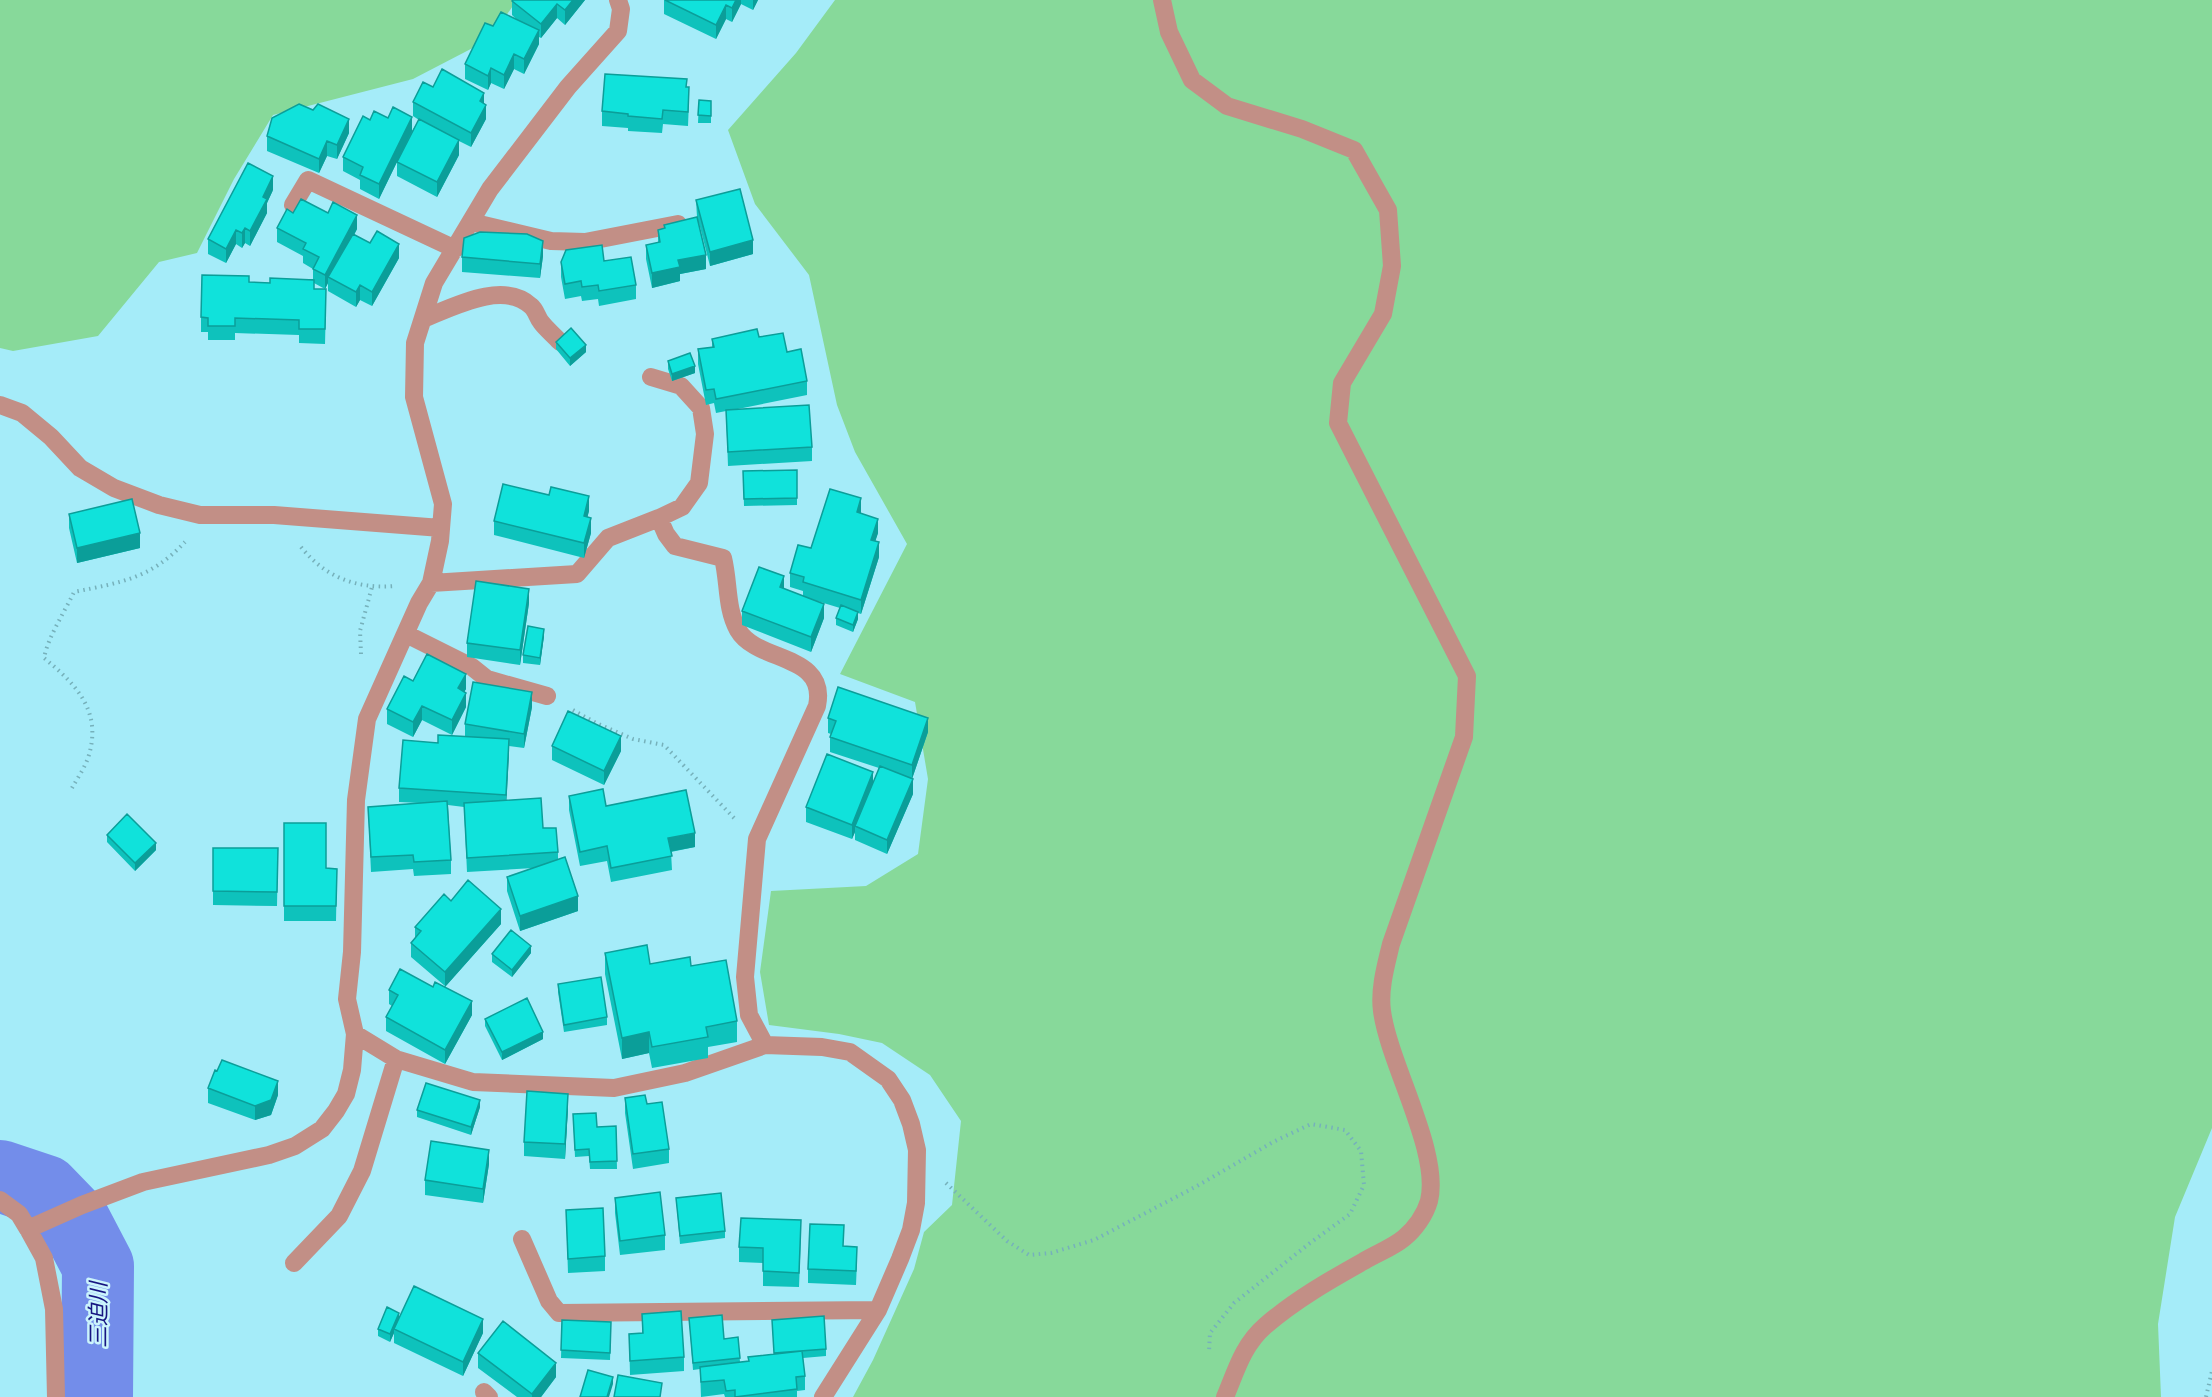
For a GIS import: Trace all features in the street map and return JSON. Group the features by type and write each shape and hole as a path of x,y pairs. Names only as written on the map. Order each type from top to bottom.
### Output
{"street":[{"path":"35,1226 82,1205 144,1182 269,1155 295,1146 322,1129 341,1103 352,1070 355,1034 347,999 352,952 356,800 367,719 431,583 440,541 443,504 414,397 415,344 434,284 490,189 568,87 618,31 621,9 618,0"},
{"path":"1162,0 1169,32 1192,80 1227,105 1302,129 1353,150 1388,210 1392,266 1383,314 1342,383 1338,423 1467,676 1464,737 1391,944 1383,978 1382,1011 1428,1158 1429,1201 1420,1221 1404,1238 1293,1305 1264,1328 1243,1352 1226,1395"},
{"path":"293,205 308,180 455,249"},
{"path":"471,222 551,241 585,242 678,224"},
{"path":"423,319 462,304 498,294 518,296 533,308 541,322 560,342"},
{"path":"431,583 577,574 608,538 682,507 699,483 705,434 701,408 681,386 651,377"},
{"path":"0,405 22,414 51,437 80,468 114,488 159,505 200,515 274,514 441,528"},
{"path":"659,518 666,534 675,546 723,558 730,612 739,632 750,642 803,667 815,681 819,696 817,706 757,839 745,977 749,1015 765,1045"},
{"path":"406,634 472,667 487,680 547,696"},
{"path":"355,1034 396,1059 473,1082 614,1088 685,1073 765,1045 822,1047 850,1052 888,1079 902,1101 911,1124 916,1150 916,1203 911,1230 878,1310 823,1397"},
{"path":"294,1263 339,1216 362,1171 396,1059"},
{"path":"0,1200 35,1226 54,1309 56,1397"},
{"path":"522,1239 549,1301 559,1313 878,1310"}],"path":[{"path":"274,514 313,562 339,578 372,587 431,583"},
{"path":"72,788 88,758 92,727 85,700 70,680 44,658 46,644 74,592 129,580 151,571 191,536 200,515"},
{"path":"547,696 615,731 664,745 725,810 757,839"},
{"path":"917,1176 944,1181 1007,1241 1029,1255 1051,1253 1104,1235 1197,1186 1273,1142 1311,1124 1345,1130 1360,1151 1364,1185 1350,1214 1234,1303 1210,1333 1209,1359 1226,1395"},
{"path":"2206,1397 2212,1371"}],"green space":[{"path":"0,0 517,0 490,39 413,79 273,115 234,179 197,253 159,262 98,336 13,351 0,348"},
{"path":"835,0 2212,0 2212,1128 2175,1217 2158,1324 2161,1397 853,1397 873,1360 914,1269 924,1232 952,1205 961,1121 930,1075 882,1043 839,1034 769,1025 760,972 771,891 866,886 918,854 928,779 915,702 840,674 907,544 855,452 837,405 809,275 755,204 728,130 796,53"}],"building":[{"path":"513,0 573,0 565,10 557,4 541,24"},
{"path":"665,0 736,0 732,8 726,5 716,25"},
{"path":"501,12 539,30 524,59 514,54 504,75 491,68 488,76 465,64 485,23 493,26"},
{"path":"442,69 484,93 480,101 486,105 471,133 413,102 423,82 433,87"},
{"path":"605,74 687,79 688,112 663,110 662,119 602,111"},
{"path":"699,100 711,101 711,116 698,115"},
{"path":"299,104 313,110 318,104 349,119 337,145 327,141 319,159 267,136 272,118"},
{"path":"393,107 412,117 379,184 360,175 363,167 343,157 363,116 370,120 374,111 388,118"},
{"path":"419,119 459,140 437,182 397,162"},
{"path":"248,163 273,176 263,197 267,199 250,231 245,228 242,233 236,230 226,249 208,239"},
{"path":"740,189 753,240 710,252 696,200"},
{"path":"301,199 328,213 333,202 357,215 325,275 313,269 319,257 303,249 306,243 277,228 287,209 293,213"},
{"path":"697,217 706,255 678,260 680,267 652,273 646,245 660,242 658,230 665,228 664,225"},
{"path":"377,231 399,244 372,292 360,285 356,292 328,277 353,234 370,243"},
{"path":"480,232 527,234 543,241 540,264 462,257 464,238"},
{"path":"602,245 604,261 631,257 636,285 599,291 598,285 582,287 581,281 565,284 561,262 566,250"},
{"path":"202,275 249,276 249,282 270,283 270,278 314,280 314,289 326,289 325,329 299,329 299,320 235,318 235,326 208,326 208,318 201,317"},
{"path":"571,328 586,345 570,358 556,342"},
{"path":"757,329 759,337 783,333 787,352 801,349 807,381 716,399 714,389 706,390 698,349 714,347 712,339"},
{"path":"690,353 695,366 672,374 668,361"},
{"path":"809,405 812,447 728,452 726,410"},
{"path":"797,470 797,498 744,499 743,471"},
{"path":"503,484 549,495 551,487 589,496 584,516 591,518 584,543 494,521"},
{"path":"830,489 861,498 857,512 878,519 871,540 879,542 861,600 803,582 804,577 790,573 798,545 811,548"},
{"path":"132,499 140,533 77,548 69,514"},
{"path":"759,567 784,576 780,587 824,604 811,637 742,611"},
{"path":"476,581 529,589 520,650 467,643"},
{"path":"841,605 858,612 853,625 836,618"},
{"path":"528,626 544,629 540,658 523,655"},
{"path":"427,654 466,674 458,688 466,693 452,720 422,706 413,722 387,709 404,676 413,681"},
{"path":"473,682 532,692 524,734 465,724"},
{"path":"838,687 928,718 912,765 830,737 836,721 828,718"},
{"path":"568,711 621,736 604,771 552,746"},
{"path":"438,735 509,739 506,795 399,788 403,740 438,743"},
{"path":"827,754 873,772 852,825 806,807"},
{"path":"880,766 913,779 887,840 855,826"},
{"path":"603,789 606,806 686,790 695,833 668,838 672,856 611,868 607,846 580,852 569,796"},
{"path":"541,798 543,828 556,828 558,852 467,858 464,803"},
{"path":"447,801 451,860 414,862 413,855 371,857 368,807"},
{"path":"127,814 156,843 135,863 107,835"},
{"path":"284,823 326,823 326,868 337,869 336,906 284,906"},
{"path":"213,848 278,848 277,892 213,891"},
{"path":"565,857 578,896 520,916 507,877"},
{"path":"468,880 501,909 445,972 411,943 421,931 415,927 444,894 451,901"},
{"path":"511,930 531,946 512,970 492,954"},
{"path":"647,945 650,964 690,957 691,966 726,960 737,1021 706,1027 708,1037 652,1047 649,1032 622,1038 605,953"},
{"path":"400,969 433,987 435,982 472,1001 445,1050 386,1017 398,995 389,990"},
{"path":"601,977 607,1017 564,1025 558,984"},
{"path":"527,998 543,1032 502,1052 485,1019"},
{"path":"222,1060 278,1081 271,1100 255,1106 208,1088"},
{"path":"426,1083 480,1100 471,1127 417,1110"},
{"path":"527,1091 568,1094 565,1144 524,1142"},
{"path":"645,1095 647,1104 662,1102 669,1149 633,1154 625,1098"},
{"path":"596,1113 597,1127 616,1126 617,1161 590,1162 589,1149 575,1150 573,1114"},
{"path":"431,1141 489,1150 483,1189 425,1180"},
{"path":"660,1192 665,1235 620,1241 615,1198"},
{"path":"721,1193 725,1231 680,1236 676,1198"},
{"path":"603,1208 605,1256 568,1259 566,1210"},
{"path":"741,1218 801,1220 799,1273 763,1271 763,1248 739,1247"},
{"path":"810,1224 844,1225 843,1246 857,1247 856,1271 808,1269"},
{"path":"414,1286 483,1319 463,1362 394,1329"},
{"path":"387,1307 399,1313 390,1334 378,1329"},
{"path":"681,1311 684,1357 630,1361 629,1334 643,1333 642,1314"},
{"path":"722,1315 724,1339 738,1337 740,1358 693,1363 689,1318"},
{"path":"824,1316 826,1349 774,1353 772,1320"},
{"path":"562,1320 611,1322 610,1353 561,1350"},
{"path":"503,1321 556,1363 532,1394 478,1353"},
{"path":"802,1351 805,1376 796,1377 797,1389 735,1397 735,1390 726,1391 724,1380 701,1382 700,1367 749,1361 748,1357"},
{"path":"588,1370 613,1377 607,1397 580,1397"},
{"path":"618,1375 662,1383 660,1397 614,1397"}],"waterway":[{"name":"三迫川","path":"0,1176 45,1191 75,1222 98,1266 97,1397"}]}
